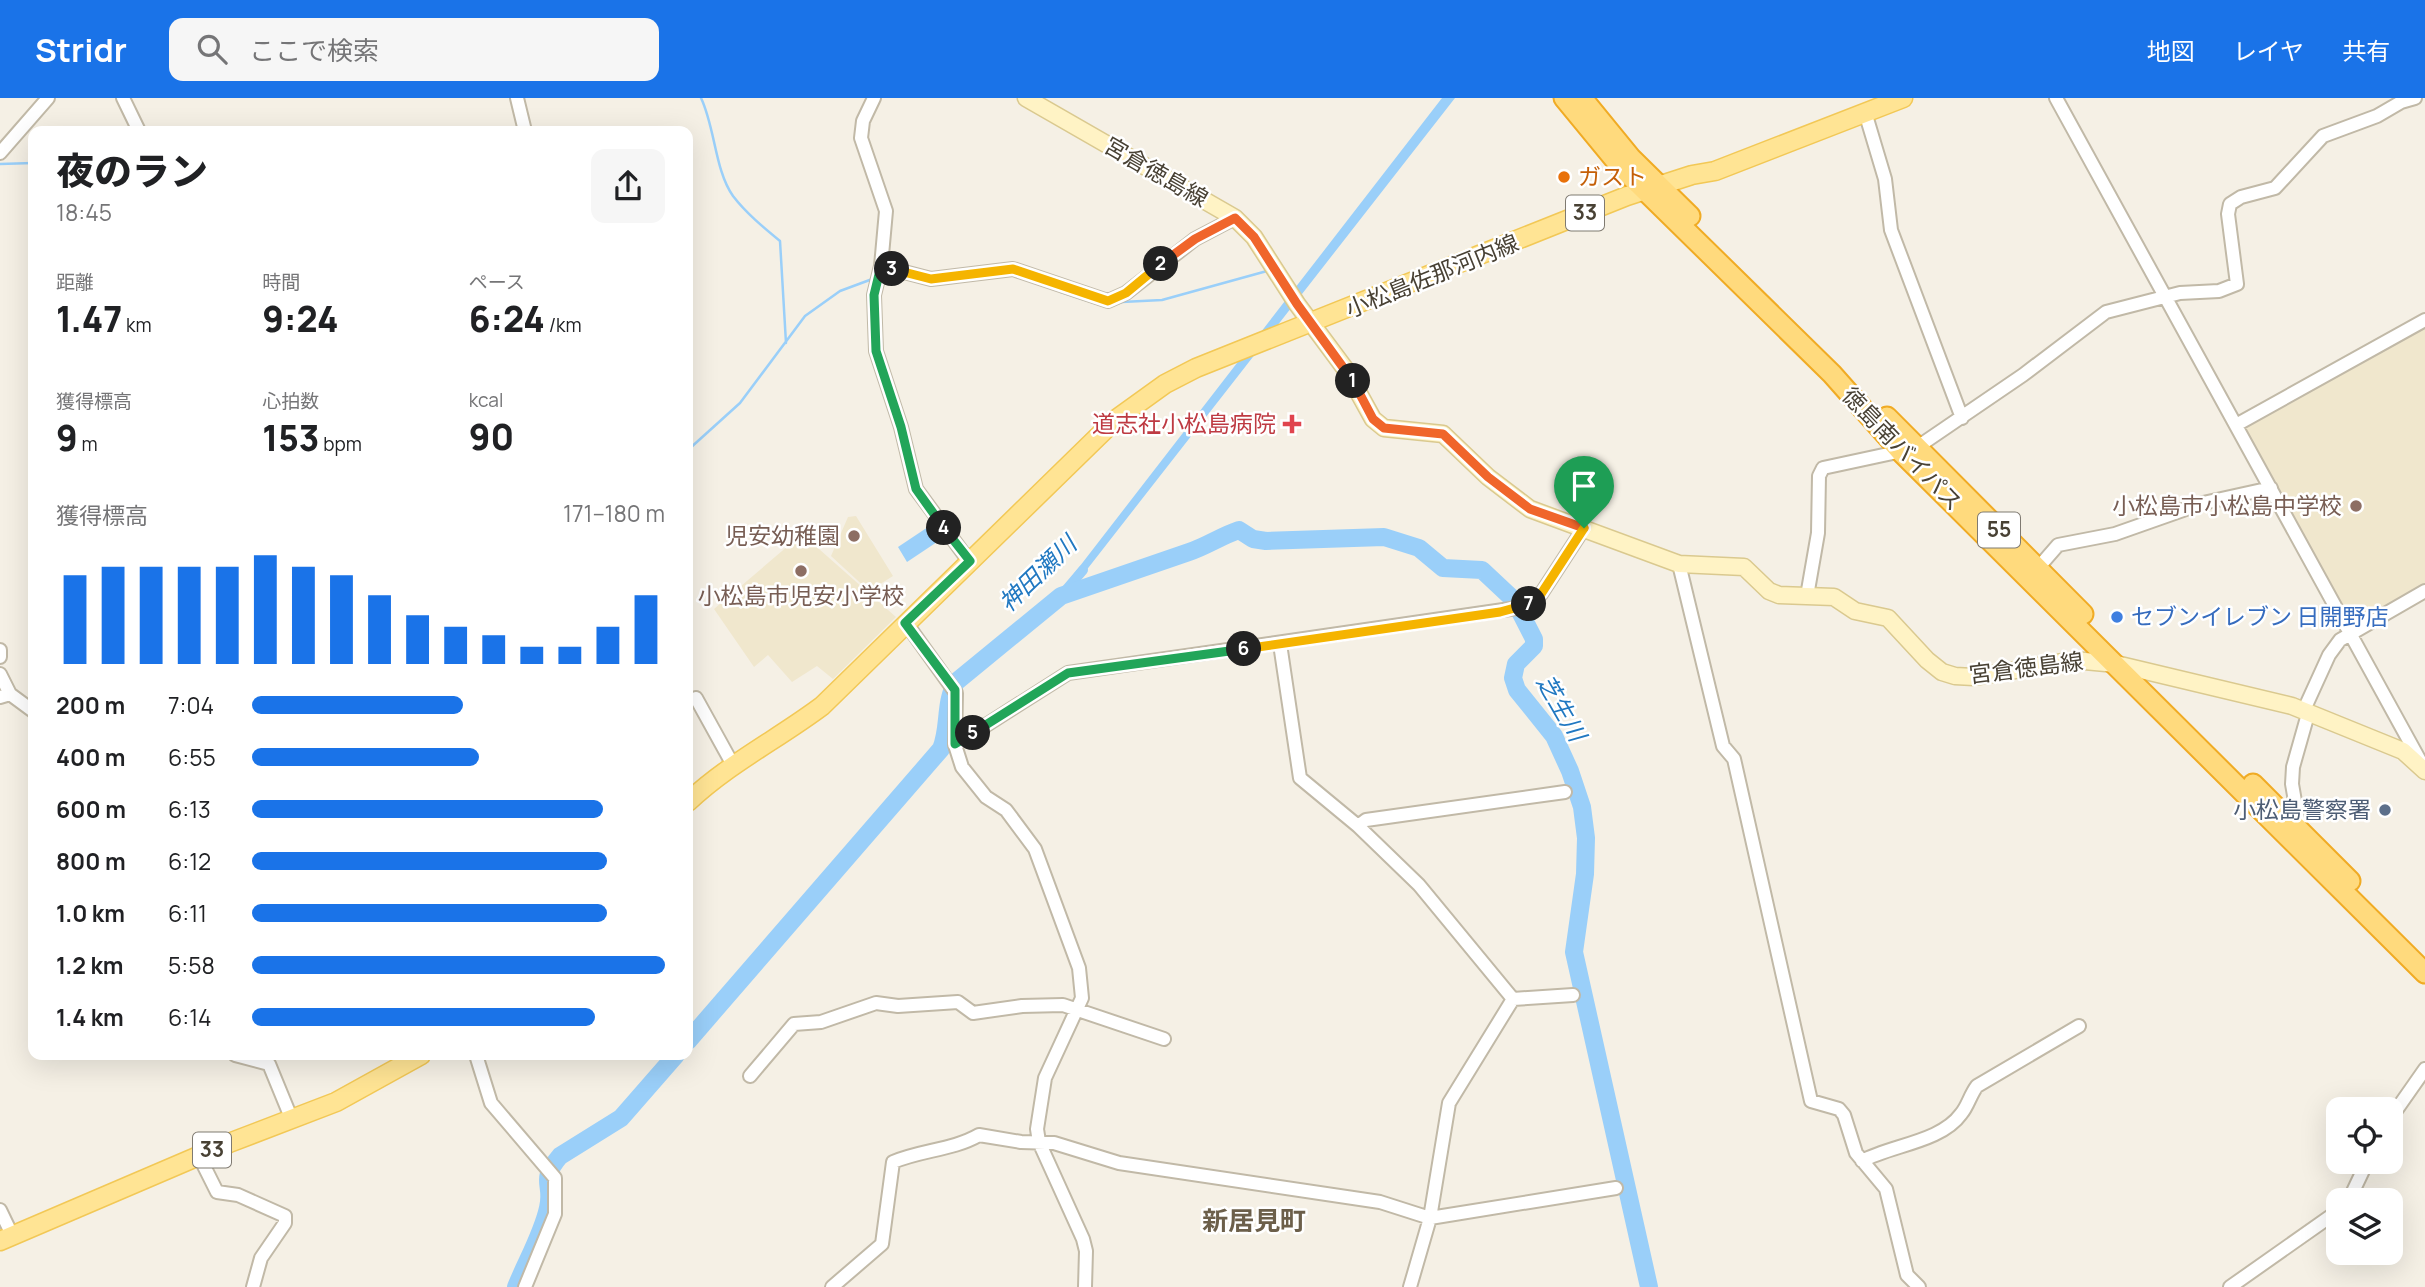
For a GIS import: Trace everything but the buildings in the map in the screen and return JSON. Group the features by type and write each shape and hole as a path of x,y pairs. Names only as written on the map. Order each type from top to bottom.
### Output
{"highway":[{"name":"徳島南バイパス","path":"1564,98 1620,166 1653,189 1811,336 1909,450 2116,664 2296,837 2425,955"},
{"name":"徳島南バイパス","path":"1582,98 1653,189"},
{"name":"徳島南バイパス","path":"1909,450 2038,568 2139,670 2425,973"}],"main road":[{"name":"宮倉徳島線","path":"1026,98 1235,218 1254,237 1297,304 1346,370 1373,419 1384,428 1443,434 1488,477 1530,509 1679,564 1744,567 1769,591 1779,595 1834,597 1854,611 1888,618 1927,660 1942,672 1955,676 1974,677 2074,660 2116,664 2292,706 2403,751 2424,770"},
{"name":"小松島佐那河内線","path":"693,798 733,765 786,733 821,706 1126,412 1165,384 1246,348 1653,189 1692,175 1715,171 1903,98"},
{"name":"33","path":"6,1239 199,1156 336,1102 393,1063"}],"street":[{"path":"0,153 48,98"},
{"path":"123,98 137,126"},
{"path":"517,98 524,126"},
{"path":"874,98 863,121 861,138 886,211 881,266 874,295 874,335 916,489 970,561"},
{"path":"2056,98 2424,770"},
{"path":"1807,596 1818,533 1819,476 1823,468 1844,461 1909,450 1962,418 2106,312 2165,296 2211,293 2237,284 2228,214 2230,204 2241,197 2275,188 2323,135 2377,116 2401,102 2415,98"},
{"path":"1865,112 1885,179 1891,230 1962,418"},
{"path":"881,266 931,279 1013,269 1108,301 1126,293 1195,239 1235,218"},
{"path":"2236,425 2425,320"},
{"path":"2038,568 2058,545 2115,534 2203,503 2271,488"},
{"path":"955,744 1068,673 1520,609 1541,594 1584,528"},
{"path":"1679,564 1723,746 1734,760 1811,1101 1839,1109 1844,1115 1856,1153 1886,1189 1907,1275 1919,1287"},
{"path":"2296,837 2293,768 2305,713 2329,654 2349,632 2425,591"},
{"path":"905,623 952,686 955,744 962,768 975,786 1006,810 1035,849 1079,968 1083,998 1045,1078 1037,1129 1039,1142 1083,1239 1086,1251 1085,1287"},
{"path":"1280,644 1300,778 1358,826 1419,885 1513,999"},
{"path":"0,650 0,657"},
{"path":"0,674 10,689 5,695 28,708"},
{"path":"696,698 733,765"},
{"path":"1358,826 1366,820 1565,792"},
{"path":"1513,999 1573,995"},
{"path":"1410,1287 1430,1218 1449,1103 1513,999"},
{"path":"750,1076 794,1024 821,1022 872,1003 898,1006 958,1002 973,1013 1022,1006 1063,1005 1164,1039"},
{"path":"1862,1161 1926,1138 1961,1114 1968,1097 1977,1086 2079,1026"},
{"path":"254,1060 270,1064 292,1120"},
{"path":"478,1060 491,1103 555,1178 555,1214 525,1287"},
{"path":"2403,1100 2425,1069"},
{"path":"832,1287 882,1244 893,1162 922,1150 967,1142 979,1135 1054,1143 1119,1163 1380,1202 1430,1218 1616,1188"},
{"path":"199,1156 217,1192 238,1195 285,1216 285,1223 261,1258 253,1287"},
{"path":"0,1210 6,1239"},
{"path":"2230,1287 2326,1219"}],"shaded area":[{"name":"小松島市小松島中学校","path":"2425,324 2425,585 2356,621 2350,620 2244,428 2244,422"},
{"name":"児安幼稚園","path":"856,516 893,576 869,591 831,556 848,517"},
{"name":"小松島市児安小学校","path":"802,534 896,617 833,679 817,666 792,682 768,655 754,667 714,609"}],"water":[{"path":"1442,98 1455,98 1078,581 1073,575"},
{"path":"928,527 937,542 907,562 898,547"}],"waterway":[{"name":"神田瀬川","path":"701,98 727,186 743,208 780,241 786,343"},
{"path":"0,164 28,163"},
{"path":"1111,306 1122,302 1162,300 1267,271"},
{"path":"693,445 740,403 805,316 840,291 875,278"},
{"path":"939,284 970,280"},
{"path":"1061,292 1104,306"},
{"name":"芝生川","path":"693,1035 941,749 952,690 956,682 1061,596 1196,550 1239,530 1253,539 1266,541 1384,537 1419,548 1443,568 1482,570 1514,600 1534,639 1534,646 1516,664 1513,678 1517,690 1554,736 1582,807 1586,838 1585,874 1574,952 1649,1287"},
{"name":"神田瀬川","path":"1061,596 1083,570"},
{"name":"神田瀬川","path":"516,1287 545,1218 549,1200 548,1177 553,1165 560,1156 621,1118 672,1060"}],"place":[{"name":"ガスト","path":"1564,177"},
{"name":"道志社小松島病院","path":"1292,424"},
{"name":"小松島市小松島中学校","path":"2356,506"},
{"name":"児安幼稚園","path":"854,536"},
{"name":"小松島市児安小学校","path":"801,571"},
{"name":"セブンイレブン 日開野店","path":"2117,617"},
{"name":"小松島警察署","path":"2385,810"}],"district":[{"name":"新居見町","path":"1254,1221"}],"route":[{"path":"1235,218 1254,237 1297,304 1346,370 1373,419 1384,428 1428,430 1443,434 1488,477 1530,509 1584,528 1541,594 1516,610 1068,673 955,744 955,690 905,623 970,561 916,489 901,427 876,351 874,295 881,266 931,279 1013,269 1086,296 1108,301 1126,293 1195,239 1235,218"}]}
